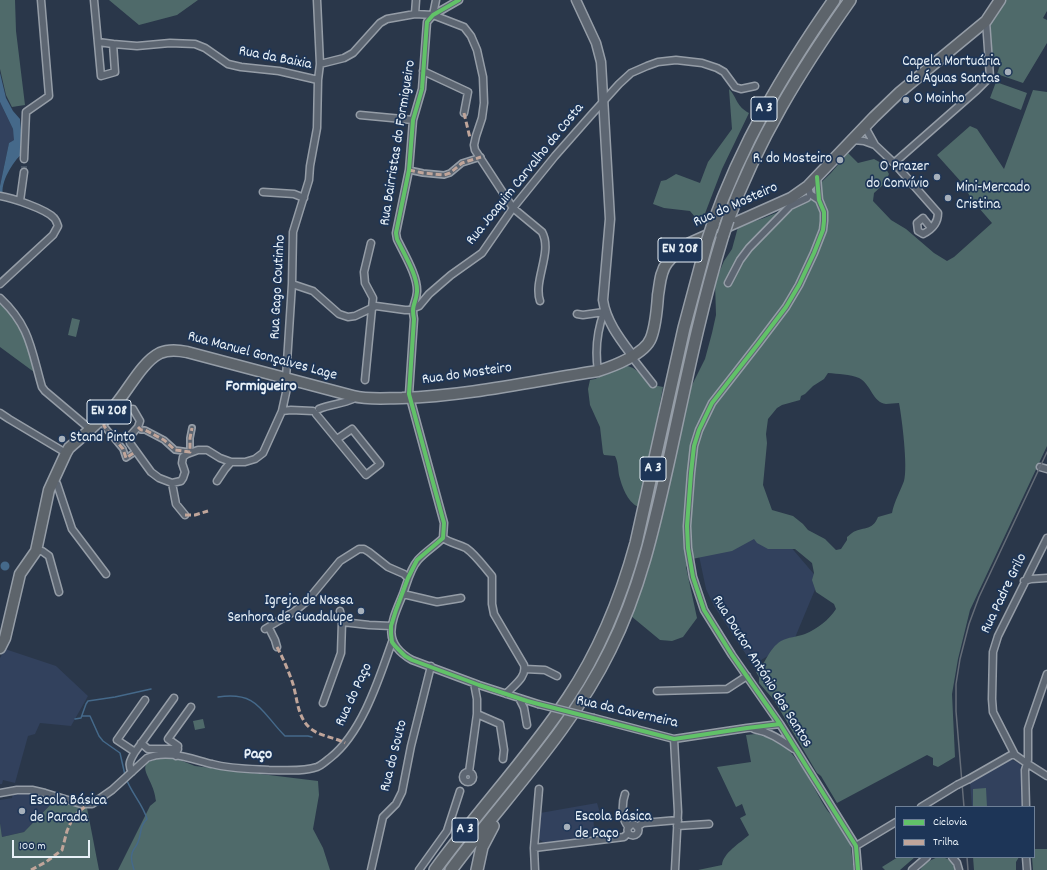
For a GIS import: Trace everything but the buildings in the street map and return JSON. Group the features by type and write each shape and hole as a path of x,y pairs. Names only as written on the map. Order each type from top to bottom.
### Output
{"highway":[{"name":"A 3","path":"435,870 480,811 541,737 568,699 591,660 613,614 628,573 636,544 684,328 712,227 731,178 763,112 795,57 834,0"},
{"name":"A 3","path":"451,870 525,778 579,706 601,669 627,613 650,543 698,328 711,276 728,220 754,158 783,102 811,57 850,0"},
{"path":"477,870 482,847 489,830 508,806 507,800"}],"main road":[{"name":"Rua do Mosteiro","path":"345,394 368,399 465,394 598,371 614,366 644,348 652,337 660,279 666,264 676,253 690,243 791,198 808,186 900,92 986,21 1000,0"},
{"name":"Rua Manuel Gonçalves Lage","path":"0,648 5,638 20,574 36,551 47,497 53,480 66,453 69,448 97,425 152,359 159,353 168,350 187,352 345,394"}],"street":[{"path":"24,160 26,112 49,96 40,0"},
{"path":"94,0 101,76 114,72 113,44"},
{"path":"415,14 416,0"},
{"name":"Rua Bairristas do Formigueiro","path":"436,0 433,15 427,22 422,89 413,120 409,170 396,233 416,281 417,292 412,309 414,319 409,394 444,523 443,538"},
{"path":"433,15 459,0"},
{"path":"576,0 596,43 601,62 610,219 603,300 604,312 600,322 597,340 596,358 598,371"},
{"name":"Rua Gago Coutinho","path":"231,462 245,462 260,456 266,447 282,412 287,378 293,232 309,180 317,128 318,80 320,64 318,2"},
{"path":"320,64 344,58 353,53 380,23 387,19 415,14 433,15 468,31 477,50 483,77 484,103 482,118 474,145 475,150 513,208 542,232 545,237 546,243 540,276 540,301"},
{"path":"894,163 985,83 990,75 986,21"},
{"name":"Rua da Baixia","path":"98,42 137,46 170,43 195,44 205,48 228,64 234,66 279,71 318,80"},
{"name":"Rua Joaquim Carvalho da Costa","path":"412,309 418,306 429,294 460,268 482,253 513,208 560,150 619,84 631,73 647,66 676,60 702,63 724,72 735,87 741,89 755,86"},
{"path":"423,71 468,92 464,113"},
{"path":"360,115 413,120"},
{"path":"865,127 875,145 894,163 938,214 936,222 932,228"},
{"path":"853,140 864,141 875,145"},
{"path":"409,170 444,175 450,173 462,163 481,157"},
{"path":"20,201 24,172"},
{"name":"Rua Doutor António dos Santos","path":"817,176 819,198 824,212 823,230 814,253 799,285 786,307 712,403 699,430 694,446 687,526 688,548 693,576 704,610 780,724 856,846 858,870"},
{"path":"808,186 810,194 819,198"},
{"path":"263,192 294,194 304,198"},
{"path":"0,196 20,201 48,214 54,217 57,223 57,229 53,235 0,284"},
{"path":"791,198 819,198"},
{"path":"728,283 740,260 750,248 790,206 807,198"},
{"path":"366,380 373,298 365,283 364,272 371,243"},
{"path":"292,284 313,291 343,316 355,316 372,308 380,307 405,310 412,309"},
{"path":"0,298 16,315 29,338 42,387 45,391 97,425 104,426 123,449 126,458 135,452"},
{"path":"577,314 583,315 604,312"},
{"path":"604,312 635,361 653,384"},
{"path":"282,412 291,410 316,411 328,405 336,404 344,403 353,399 345,394 336,404"},
{"path":"120,399 133,409 140,421 138,427 129,439 135,452 150,472 159,478 172,483 181,481 185,472 182,460 183,457 190,452"},
{"path":"97,425 120,410 133,409"},
{"path":"316,411 336,439 366,475 380,464 352,429 336,439"},
{"path":"0,413 9,420 66,453"},
{"path":"138,427 141,430 145,430 164,440 175,450 190,452 203,449 231,462 218,481"},
{"path":"190,452 192,428"},
{"path":"1040,467 1047,469"},
{"path":"53,480 57,484 72,530 106,574"},
{"path":"172,483 176,504 184,514"},
{"path":"392,642 391,626 396,610 408,578 418,560 443,538 465,548 471,552 492,576 492,604 494,614 524,665 524,675 506,694"},
{"name":"Rua Padre Grilo","path":"1015,755 993,712 993,652 998,636 1024,581 1047,538"},
{"path":"277,647 276,640 267,628 295,611 307,601 340,561 359,549 364,549 388,567 404,574 408,578"},
{"path":"36,551 42,551 49,556 59,592"},
{"path":"1024,581 1047,578"},
{"path":"403,594 437,602 461,598"},
{"path":"323,703 341,653 342,622 340,612"},
{"path":"342,622 391,626"},
{"name":"Rua da Caverneira","path":"392,642 399,651 412,660 474,683 538,704 674,739 780,724"},
{"name":"Rua do Paço","path":"0,793 17,790 32,790 45,792 81,804 92,804 123,781 147,758 154,755 177,752 229,768 298,770 319,766 337,753 352,735 360,721 392,642"},
{"name":"Rua do Souto","path":"371,870 383,817 396,804 402,792 411,746 431,666"},
{"path":"525,669 545,670 557,676"},
{"path":"1026,806 1025,770 1028,764 1028,729 1047,674"},
{"path":"657,691 727,689 747,676"},
{"path":"469,772 477,714 474,683"},
{"path":"130,774 130,761 135,752 174,698"},
{"path":"519,698 524,708 528,725"},
{"path":"135,752 117,740 145,700"},
{"path":"141,743 148,749 177,752 178,746 168,739 191,707"},
{"path":"477,714 500,724 504,750 503,759"},
{"name":"Rua da Caverneira","path":"747,728 762,730 778,737 798,752"},
{"path":"674,739 678,820 674,870"},
{"path":"923,806 1008,756 1015,755 1047,776"},
{"path":"535,870 534,848 539,789"},
{"path":"419,870 447,831 460,792"},
{"path":"625,794 623,801 625,822 633,836 636,835 638,830 637,827"},
{"path":"534,848 624,837 634,825 637,827 643,823 678,820"},
{"path":"856,846 895,823"},
{"path":"677,826 709,824"},
{"path":"912,870 926,858"},
{"path":"953,858 959,870"},
{"path":"1026,858 1026,870"}],"shaded area":[{"path":"0,73 6,98 13,111 20,119 22,141 22,154 18,157 5,179 3,185 3,195 0,194 0,186 9,143 14,140 13,129 0,102"},
{"path":"0,102 13,129 14,140 9,143 0,186"},
{"path":"754,504 819,580 794,640 753,665 714,606 706,589 698,551"},
{"path":"5,561 10,566 5,571 0,566"},
{"path":"5,649 56,666 88,696 71,726 40,723 35,734 28,736 15,783 3,780 2,784 0,784 0,658"},
{"path":"1009,759 1015,761 1020,764 1022,769 1022,806 972,806 970,782"},
{"name":"Escola Básica de Parada","path":"31,792 56,799 24,832 2,837 0,823 0,800 12,798 13,793"},
{"name":"Escola Básica de Paço","path":"597,803 601,816 593,817 595,837 545,843 540,840 540,813"}],"green space":[{"path":"0,0 15,0 16,31 25,105 12,107 6,95 0,69"},
{"path":"109,0 198,0 177,15 139,25"},
{"path":"1005,0 1047,0 1047,11 1043,18 1047,20 1047,43 1023,83 997,74 1001,62 991,55 991,21"},
{"path":"996,82 1027,93 1021,110 990,98"},
{"path":"729,89 739,105 749,113 722,169 701,224 690,211 664,208 653,204 661,181 666,180 676,174 700,183 708,162 732,129"},
{"path":"1033,90 1047,92 1047,446 970,610 958,659 952,694 955,757 938,767 933,765 933,758 927,755 837,803 821,776 817,773 774,700 759,683 759,677 756,672 777,644 781,641 814,630 836,609 834,604 816,592 812,580 814,573 812,563 795,549 768,549 757,543 754,539 732,551 692,559 686,567 697,618 683,637 672,641 660,640 631,616 647,574 659,531 688,393 705,359 712,333 716,315 715,282 724,261 732,249 738,227 800,203 831,173 848,153 858,163 874,159 883,164 889,174 885,183 874,193 873,201 891,220 906,229 934,253 947,261 954,257 992,223 972,200 963,184 937,155 970,126 977,129 1004,169","holes":["828,373 848,375 859,378 882,403 899,403 905,454 904,481 892,513 878,517 876,522 870,527 851,533 847,537 847,540 841,549 836,550 825,539 808,530 793,516 772,510 763,485 768,419 777,408 782,405 800,400 801,396 824,379"]},
{"path":"0,300 23,331 34,365 34,372 0,347"},
{"path":"72,318 80,320 76,337 68,335"},
{"path":"625,365 633,368 658,386 663,387 650,457 638,507 631,501 623,489 615,456 604,455 603,453 600,427 590,405 588,389 590,380"},
{"path":"203,719 205,728 195,730 193,721"},
{"path":"756,734 771,738 781,743 797,760 827,810 846,834 851,846 854,870 698,870 722,865 725,856 749,835 740,818 746,815 742,804 736,807 717,767 751,762 746,735"},
{"path":"172,757 195,766 318,781 319,795 313,829 323,848 330,870 118,870 150,806 156,801 146,766 149,762"},
{"path":"986,788 987,806 973,806 973,789"},
{"path":"56,799 87,808 99,870 0,870 0,823 2,837 24,832"},
{"path":"1035,849 1047,849 1047,870 1033,870 1032,858 1035,858"},
{"path":"896,858 914,858 900,870 885,870 882,867"},
{"path":"945,858 950,860 955,870 920,870 924,865 933,859"},
{"path":"973,858 1018,858 1016,862 1016,870 974,870"}],"waterway":[{"path":"75,719 81,718 88,701 151,689"},
{"path":"218,697 242,697 250,700 258,705 285,736 312,737"},
{"path":"82,716 90,716 99,736 103,741 120,753 125,775"},
{"path":"126,778 143,808 147,819 143,824 139,839 132,852 131,860 134,870"}],"tunnel":[{"path":"24,159 24,172"}],"railway":[{"path":"964,806 956,711 956,684 960,659 969,624 979,597 1047,452"},
{"path":"967,858 968,870"}],"marked path":[{"path":"464,113 470,138"},
{"path":"409,170 444,175 450,173 462,163 481,157"},
{"path":"104,423 104,426 123,449 126,458 135,452"},
{"path":"138,427 141,430 145,430 164,440 175,450 190,452 192,428"},
{"path":"185,515 195,515 208,511"},
{"path":"277,647 294,687 300,713 306,724 315,732 345,743"},
{"path":"31,870 46,862 62,850 71,822 76,814 87,805"}],"cycle path":[{"path":"459,0 433,15 427,22 422,89 413,120 409,170 396,233 397,239 413,272 417,286 413,310 414,319 409,394 444,523 443,538 417,560 408,578 391,626 392,642 405,656 412,660 479,685 527,701 674,739 780,724"},
{"path":"817,177 819,200 824,212 824,221 823,230 814,253 799,285 786,307 712,403 699,430 694,446 691,473 687,526 688,548 693,577 704,610 732,655 780,724 856,846 858,870"}],"place":[{"name":"Capela Mortuária de Águas Santas","path":"1008,72"},
{"name":"O Moinho","path":"906,100"},
{"name":"R. do Mosteiro","path":"840,160"},
{"name":"O Prazer do Convívio","path":"937,177"},
{"name":"Mini-Mercado Cristina","path":"948,198"},
{"name":"Stand Pinto","path":"62,439"},
{"name":"Igreja de Nossa Senhora de Guadalupe","path":"361,611"},
{"name":"Escola Básica de Parada","path":"22,811"},
{"name":"Escola Básica de Paço","path":"567,827"}],"district":[{"name":"Formigueiro","path":"261,388"},
{"name":"Paço","path":"258,756"}]}
